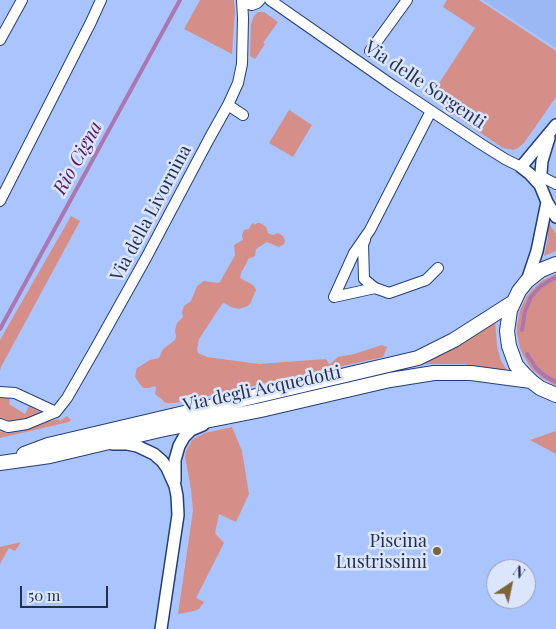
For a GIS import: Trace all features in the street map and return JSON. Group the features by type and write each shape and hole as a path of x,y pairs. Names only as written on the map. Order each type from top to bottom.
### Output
{"main road":[{"path":"556,264 541,270 527,281 512,303 507,323 509,346 516,365 540,388 556,395"},
{"name":"Via degli Acquedotti","path":"2,462 48,445 418,358 454,340 512,303"},
{"name":"Via degli Acquedotti","path":"2,462 50,456 390,380 434,373 471,373 531,381"}],"street":[{"path":"0,40 22,0"},
{"path":"0,201 91,22 100,0"},
{"name":"Via delle Sorgenti","path":"243,0 249,5 258,2 272,2 505,160 521,167 540,180 556,184"},
{"name":"Via della Livornina","path":"56,412 67,398 146,258 238,83 244,18 243,0"},
{"path":"370,51 407,0"},
{"path":"244,18 258,2"},
{"path":"228,105 243,115"},
{"path":"431,111 363,244 364,279 375,288 389,293 426,280 438,268"},
{"path":"521,167 553,129"},
{"path":"540,180 542,161 553,129"},
{"name":"Via delle Sorgenti","path":"540,180 547,202 556,218"},
{"path":"527,281 537,251 547,202"},
{"path":"370,230 354,253 334,296 375,288"},
{"path":"0,392 15,393 56,412"},
{"path":"0,424 8,427 27,424 56,412"},
{"path":"175,486 175,460 184,437 191,430 215,419"},
{"path":"104,443 137,446 154,454 168,468 175,486 178,496 178,515 160,629"}],"shaded area":[{"path":"200,0 234,0 232,54 184,29"},
{"path":"447,0 479,0 556,51 556,97 524,143 518,148 513,150 503,148 444,108 445,103 432,94 475,28 443,7"},
{"path":"483,0 556,0 556,48"},
{"path":"258,12 264,12 278,22 263,43 265,44 255,59 250,56 251,24"},
{"path":"289,110 312,125 293,157 269,143"},
{"path":"71,216 80,221 0,371 0,340"},
{"path":"548,222 556,234 556,251 544,256 548,238"},
{"path":"253,223 255,225 260,223 266,227 270,234 278,233 283,236 284,244 279,247 267,242 256,249 254,257 249,258 240,278 253,285 256,290 250,304 239,309 224,303 222,304 199,339 198,353 207,357 259,364 325,359 330,364 338,357 382,345 387,347 383,357 176,403 164,402 156,395 155,386 143,388 139,383 135,377 137,368 150,360 159,358 163,349 175,340 177,323 183,317 184,306 191,301 197,286 204,281 220,282 235,255 234,245 243,240 244,230 249,229"},
{"path":"556,274 556,386 542,378 531,368 520,348 517,325 520,310 527,296 543,280"},
{"path":"495,320 497,347 501,361 508,372 464,364 425,364 46,453 424,363 464,343"},
{"path":"0,397 8,397 10,399 9,404 25,414 29,406 40,412 38,416 10,423 0,421"},
{"path":"67,416 71,420 69,422 0,438 0,432 59,419 60,421"},
{"path":"232,427 242,451 249,494 236,522 219,514 215,533 224,543 196,598 204,602 199,609 178,614 193,511 185,457 186,451 192,440 205,433"},
{"path":"556,431 556,454 530,440"},
{"path":"21,542 15,551 9,548 0,564 0,547"}],"waterway":[{"name":"Rio Cigna","path":"0,329 180,0"},
{"path":"522,330 525,311 531,297 541,286 556,277"},
{"path":"527,354 536,368 556,382"}],"place":[{"name":"Piscina Lustrissimi","path":"437,551"}]}
